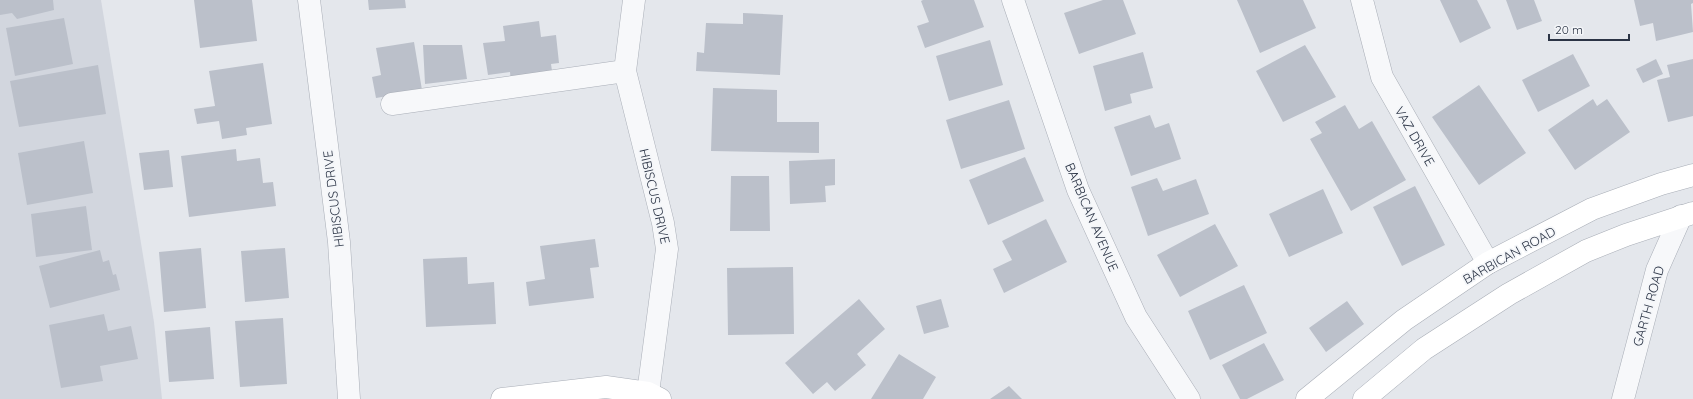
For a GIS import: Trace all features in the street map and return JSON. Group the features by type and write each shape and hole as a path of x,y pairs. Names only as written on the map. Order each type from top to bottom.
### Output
{"main road":[{"name":"BARBICAN ROAD","path":"1307,399 1404,320 1488,263 1592,209 1661,184 1693,175"},
{"path":"1364,399 1424,349 1509,294 1586,251 1626,235 1687,215"},
{"path":"502,399 606,387 654,396"}],"street":[{"name":"HIBISCUS DRIVE","path":"309,0 339,242 349,399"},
{"name":"HIBISCUS DRIVE","path":"634,0 625,71 663,223 666,249 654,396"},
{"name":"BARBICAN AVENUE","path":"1013,0 1078,190 1136,317 1189,399"},
{"name":"VAZ DRIVE","path":"1362,0 1382,77 1488,263"},
{"path":"392,104 625,71"},
{"name":"GARTH ROAD","path":"1623,399 1657,270 1687,215"}],"shaded area":[{"path":"0,0 101,0 154,322 162,399 0,399"}],"building":[{"path":"0,0 53,0 54,10 17,19 12,13 0,15"},
{"path":"194,0 252,0 257,41 200,48"},
{"path":"368,0 405,0 406,8 369,10"},
{"path":"974,0 984,27 925,48 917,26 929,22 921,1"},
{"path":"1103,0 1123,0 1136,34 1079,54 1064,13"},
{"path":"1237,0 1303,0 1316,28 1260,53"},
{"path":"1440,0 1477,0 1491,28 1460,43"},
{"path":"1506,0 1534,0 1542,21 1517,30"},
{"path":"1634,0 1693,0 1693,3 1691,4 1693,32 1656,41 1653,23 1640,26"},
{"path":"743,13 783,15 780,75 696,71 697,52 704,53 706,23 743,24"},
{"path":"64,18 73,64 15,76 6,28"},
{"path":"539,21 541,37 556,35 559,63 551,64 553,78 511,83 510,72 488,75 483,43 505,41 503,26"},
{"path":"990,40 1003,85 949,101 936,56"},
{"path":"414,42 422,90 376,98 372,77 381,75 376,48"},
{"path":"423,45 462,45 467,79 425,84"},
{"path":"1305,45 1336,97 1283,122 1256,71"},
{"path":"1143,52 1153,88 1130,94 1132,103 1105,111 1093,66"},
{"path":"1573,54 1590,86 1538,112 1522,80"},
{"path":"1656,59 1663,74 1643,83 1636,69"},
{"path":"1693,59 1693,116 1668,122 1657,80 1670,77 1667,65"},
{"path":"263,63 272,124 246,128 247,135 222,139 219,121 197,124 194,109 215,106 209,71"},
{"path":"98,65 106,114 19,127 10,81"},
{"path":"1479,85 1526,153 1479,185 1432,117"},
{"path":"713,88 777,90 777,122 819,122 819,153 711,151"},
{"path":"1593,99 1597,106 1607,99 1630,132 1575,170 1548,130"},
{"path":"1009,100 1025,149 961,169 946,120"},
{"path":"1345,105 1359,129 1372,121 1406,180 1351,211 1310,139 1322,133 1315,122"},
{"path":"1150,115 1155,128 1169,123 1181,159 1131,176 1114,127"},
{"path":"84,141 93,193 27,205 18,153"},
{"path":"236,149 237,161 260,158 263,183 273,182 276,206 189,217 181,156"},
{"path":"169,150 173,187 144,190 139,153"},
{"path":"1025,157 1044,201 988,225 969,180"},
{"path":"835,159 835,185 825,186 826,202 790,204 789,161"},
{"path":"731,176 769,176 770,231 730,231"},
{"path":"1157,178 1163,191 1196,179 1209,214 1148,236 1131,187"},
{"path":"1415,186 1445,245 1402,266 1373,207"},
{"path":"1323,189 1343,233 1289,257 1269,214"},
{"path":"86,206 92,250 36,257 31,214"},
{"path":"1046,219 1067,262 1004,293 993,269 1012,260 1002,241"},
{"path":"1215,224 1238,266 1180,297 1157,255"},
{"path":"595,239 599,267 590,268 594,298 529,306 526,282 545,279 540,246"},
{"path":"201,248 206,308 164,312 159,252"},
{"path":"285,248 289,298 245,302 241,251"},
{"path":"100,250 103,262 109,260 113,275 116,274 120,290 50,308 39,266"},
{"path":"467,257 468,284 494,282 496,324 426,327 423,259"},
{"path":"793,267 794,334 728,335 727,268"},
{"path":"1244,285 1267,333 1210,360 1188,311"},
{"path":"859,299 885,329 857,354 866,365 835,391 827,382 813,394 785,363"},
{"path":"941,299 949,327 924,334 916,306"},
{"path":"1347,301 1364,324 1326,352 1309,328"},
{"path":"104,314 108,331 131,326 138,359 100,366 103,381 61,388 49,325"},
{"path":"283,318 287,384 240,387 235,321"},
{"path":"210,327 214,379 169,382 165,331"},
{"path":"1264,343 1284,380 1247,399 1240,399 1222,365"},
{"path":"899,354 936,377 923,399 871,399"},
{"path":"1009,386 1022,399 990,399"}]}
